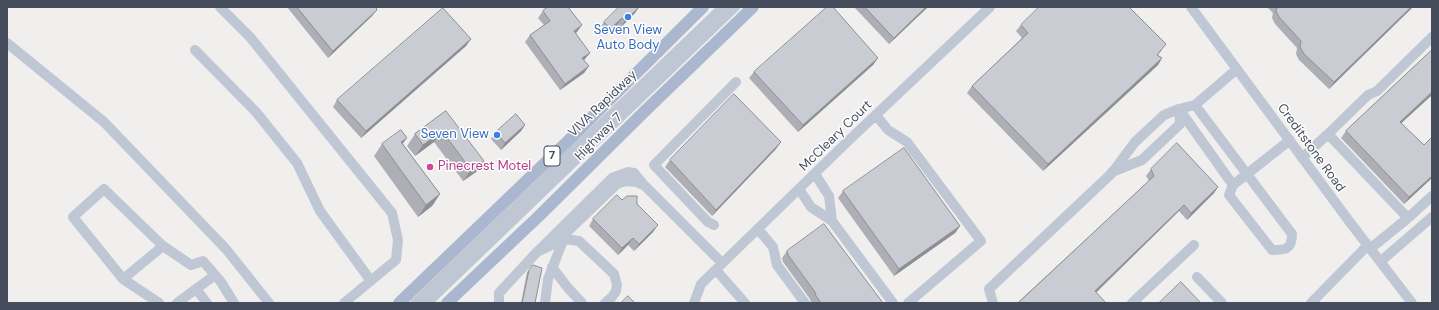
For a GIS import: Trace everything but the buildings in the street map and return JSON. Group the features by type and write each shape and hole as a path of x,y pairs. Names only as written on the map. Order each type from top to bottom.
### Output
{"main road":[{"name":"Highway 7","path":"399,303 703,7"},
{"name":"Highway 7","path":"447,303 539,216 644,111 752,7"}],"street":[{"path":"220,7 250,37 392,212 398,240 396,260 344,303"},
{"name":"VIVA Rapidway","path":"415,303 722,7"},
{"name":"VIVA Rapidway","path":"428,303 735,7"},
{"name":"McCleary Court","path":"694,303 701,284 990,7"},
{"name":"Creditstone Road","path":"1191,7 1349,221 1412,303"},
{"path":"1302,158 1368,95 1377,91 1432,37"},
{"path":"7,43 104,122 226,249 269,303"},
{"path":"195,50 256,112 297,163 320,211 371,281"},
{"path":"993,303 989,289 1112,173 1141,136 1164,115 1195,105 1237,69"},
{"path":"714,226 708,222 654,166 736,82"},
{"path":"1195,105 1246,174 1292,234 1292,243 1289,247 1280,250 1272,250 1229,195 1233,185 1246,174 1290,140"},
{"path":"1112,173 1142,160 1180,124 1179,109"},
{"path":"1179,109 1233,185"},
{"path":"876,115 888,130 907,142 981,241 908,303"},
{"path":"1328,134 1408,218"},
{"path":"499,303 499,293 537,252 612,178 628,172 634,173 719,267 745,303"},
{"path":"815,174 829,196 832,221"},
{"path":"545,303 548,279 566,233 617,184 631,181 644,185"},
{"path":"159,303 123,279 73,217 104,189 163,246 191,265 203,261 221,282 234,303"},
{"path":"799,189 811,207 832,221 893,303"},
{"path":"1311,303 1370,247 1408,218 1432,196"},
{"path":"1381,261 1432,217"},
{"path":"758,229 773,248 776,265 805,303"},
{"path":"537,252 564,239 579,240 614,274 617,285 616,291 605,303"},
{"path":"1132,303 1194,245"},
{"path":"123,279 163,246"},
{"path":"552,267 575,297 582,303"},
{"path":"177,303 215,275"},
{"path":"1197,277 1222,303"},
{"path":"196,289 207,303"}],"place":[{"name":"Seven View Auto Body","path":"628,17"},
{"name":"Seven View","path":"497,135"},
{"name":"Pinecrest Motel","path":"430,167"}]}
